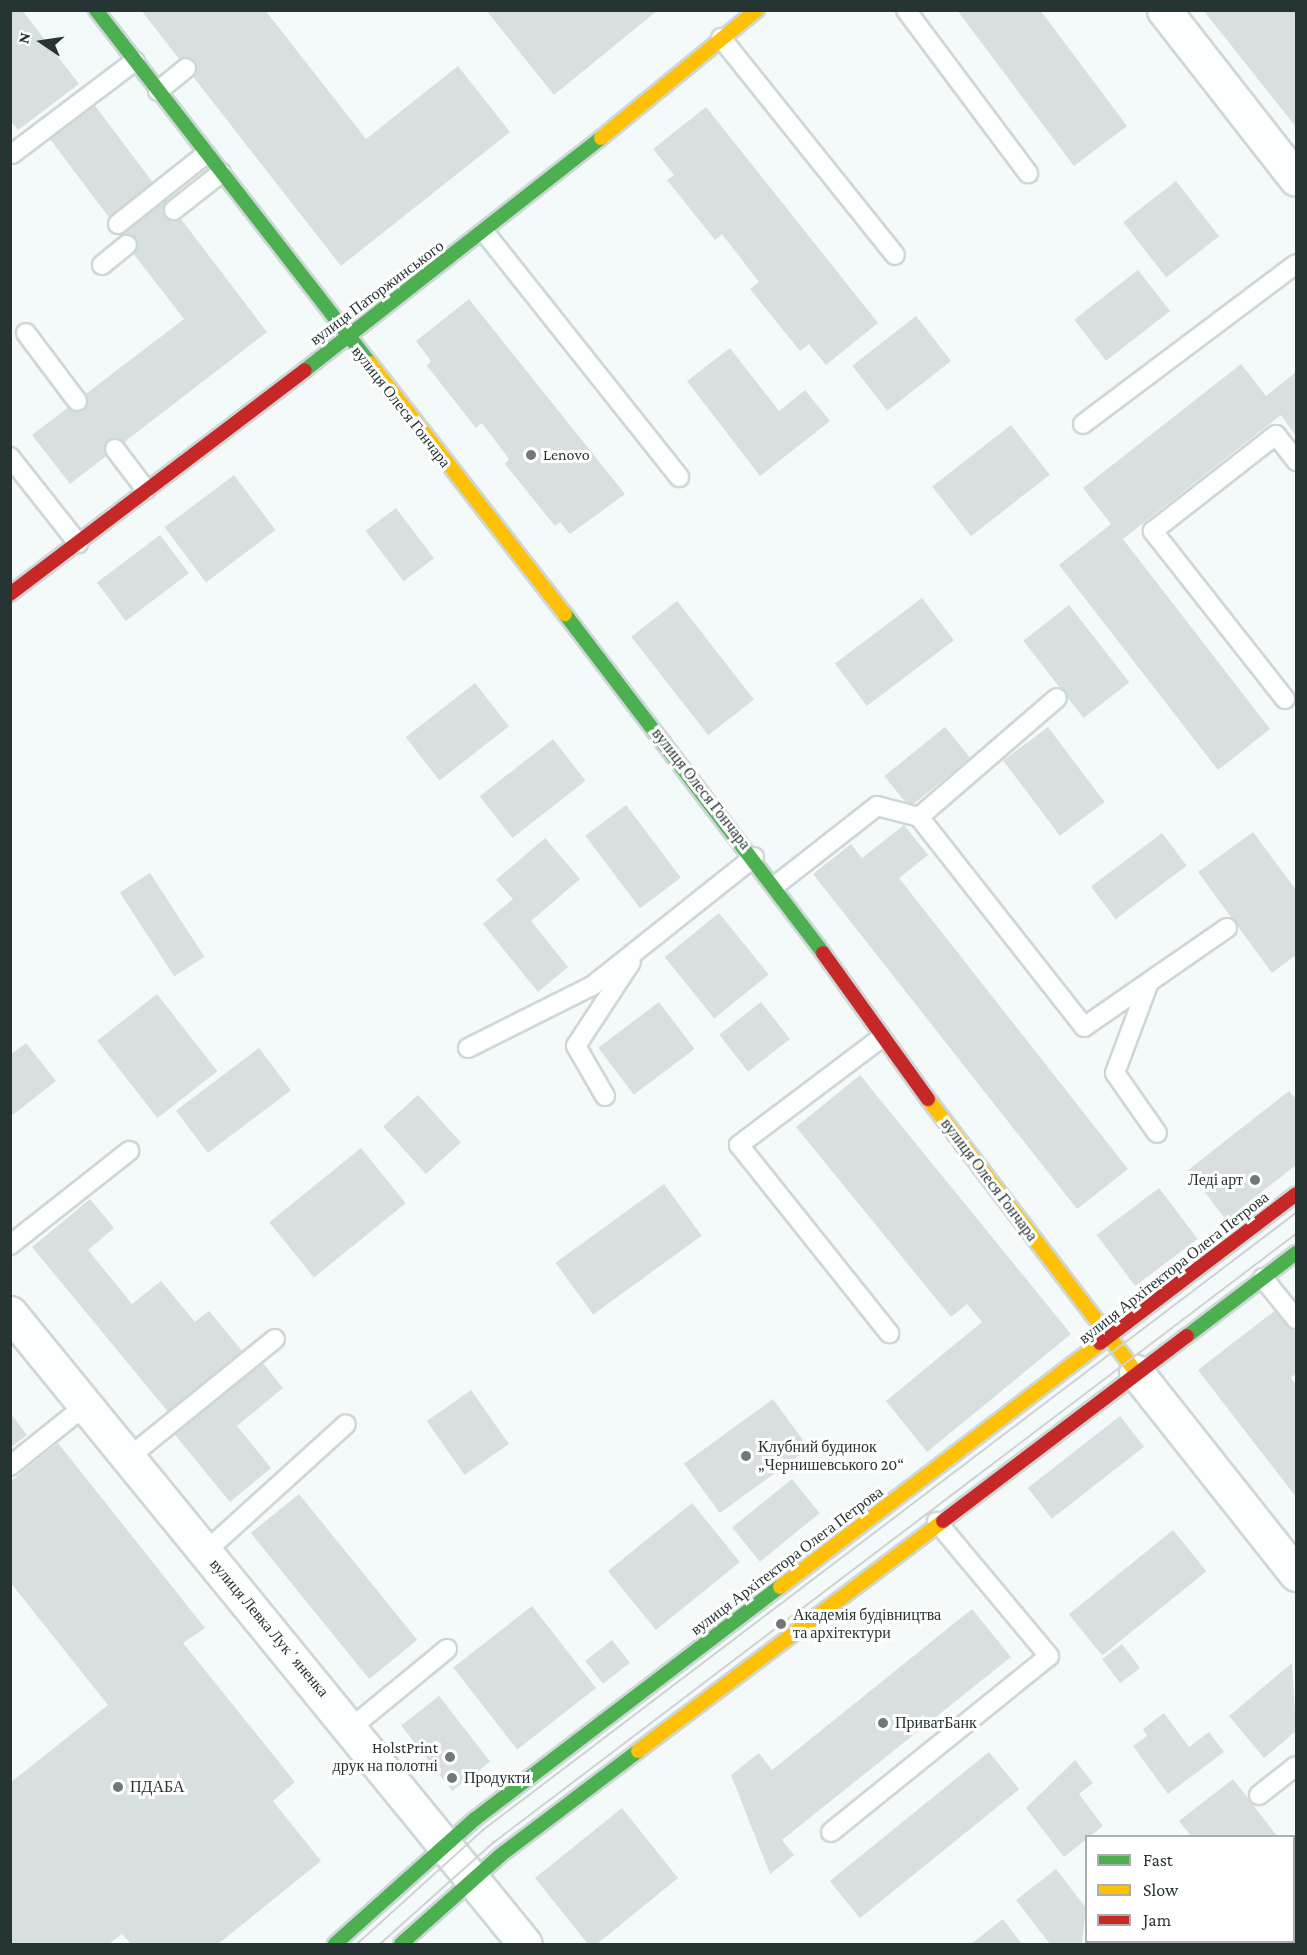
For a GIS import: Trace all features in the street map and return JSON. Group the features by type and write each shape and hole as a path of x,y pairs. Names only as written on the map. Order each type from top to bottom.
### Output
{"main road":[{"name":"вулиця Олеся Гончара","path":"96,10 346,337 776,885 881,1038 1136,1372"},
{"name":"вулиця Паторжинського","path":"10,594 485,232 757,10"},
{"name":"вулиця Архітектора Олега Петрова","path":"335,1944 444,1844 1296,1194"},
{"path":"401,1944 472,1879 937,1522 1296,1253"}],"street":[{"path":"1164,10 1296,179"},
{"name":"вулиця Левка Лукʼяненка","path":"10,1313 352,1727 472,1879 512,1940"},
{"name":"вулиця Олеся Гончара","path":"1136,1372 1296,1574"}],"lane":[{"path":"906,10 1028,173"},
{"path":"721,38 895,255"},
{"path":"12,154 135,61"},
{"path":"158,91 186,68"},
{"path":"118,224 207,154"},
{"path":"174,210 221,173"},
{"path":"485,232 679,477"},
{"path":"102,265 127,245"},
{"path":"1083,424 1296,264"},
{"path":"26,333 77,401"},
{"path":"1285,699 1153,531 1276,435 1296,461"},
{"path":"115,449 146,490"},
{"path":"10,457 78,543"},
{"path":"919,817 1057,698"},
{"path":"776,885 877,806 919,817 1084,1027 1227,928"},
{"path":"468,1048 592,986 754,857"},
{"path":"605,1096 576,1046 640,948"},
{"path":"1149,982 1115,1073 1157,1133"},
{"path":"881,1038 739,1145 889,1333"},
{"path":"10,1245 129,1151"},
{"path":"1263,1278 1296,1319"},
{"path":"128,1458 275,1339"},
{"path":"10,1466 85,1406"},
{"path":"205,1551 346,1424"},
{"path":"831,1832 1049,1656 937,1522"},
{"path":"352,1727 447,1649"},
{"path":"1259,1794 1296,1766"}],"building":[{"path":"10,10 22,10 79,84 18,130 10,120"},
{"path":"141,10 265,10 366,139 458,66 510,132 341,266"},
{"path":"486,10 658,10 554,95"},
{"path":"957,10 1040,10 1127,126 1074,166"},
{"path":"1203,10 1296,10 1296,127"},
{"path":"93,103 155,185 110,219 48,137"},
{"path":"706,107 878,323 826,365 809,344 800,351 750,289 759,282 722,234 715,240 667,180 674,175 653,149"},
{"path":"1176,181 1219,236 1166,277 1123,222"},
{"path":"165,198 267,332 70,484 32,435 184,319 119,235"},
{"path":"1138,270 1170,311 1106,361 1074,320"},
{"path":"469,299 625,494 570,534 560,522 555,526 505,464 509,459 482,423 476,428 427,366 431,361 416,341"},
{"path":"916,316 951,361 887,411 852,366"},
{"path":"730,348 779,411 805,390 830,421 760,476 687,381"},
{"path":"1241,364 1266,396 1296,372 1296,436 1281,415 1123,539 1270,729 1218,770 1059,565 1111,524 1083,488"},
{"path":"1011,425 1050,475 971,536 932,487"},
{"path":"234,475 276,530 206,582 165,527"},
{"path":"396,508 434,558 404,581 366,531"},
{"path":"160,535 189,573 126,621 97,583"},
{"path":"922,598 954,640 867,706 835,664"},
{"path":"677,601 754,700 708,735 631,637"},
{"path":"1069,605 1129,682 1084,718 1023,641"},
{"path":"475,683 509,726 440,781 406,737"},
{"path":"945,727 970,758 910,807 884,776"},
{"path":"1048,727 1105,802 1060,836 1003,761"},
{"path":"553,739 586,781 512,838 480,796"},
{"path":"626,805 681,878 640,908 585,836"},
{"path":"904,825 928,855 899,878 1128,1169 1077,1209 813,874 851,844 862,858"},
{"path":"1253,832 1296,890 1296,955 1272,973 1198,872"},
{"path":"1162,833 1187,866 1116,919 1091,887"},
{"path":"545,838 580,879 531,921 568,967 538,992 483,924 513,899 496,880"},
{"path":"150,873 204,957 174,976 120,893"},
{"path":"719,913 769,974 714,1018 665,957"},
{"path":"157,994 217,1071 157,1118 97,1041"},
{"path":"659,1002 695,1049 634,1095 598,1048"},
{"path":"761,1002 790,1039 748,1072 719,1035"},
{"path":"26,1043 56,1081 10,1117 10,1055"},
{"path":"259,1048 291,1090 208,1153 176,1111"},
{"path":"860,1075 1071,1334 927,1452 886,1401 982,1322 967,1304 951,1317 796,1127"},
{"path":"1289,1091 1296,1099 1296,1165 1226,1220 1188,1170"},
{"path":"418,1095 461,1143 426,1174 383,1126"},
{"path":"361,1148 406,1203 314,1277 269,1222"},
{"path":"664,1184 702,1236 593,1315 556,1263"},
{"path":"1159,1188 1198,1239 1135,1286 1097,1235"},
{"path":"90,1199 114,1228 88,1250 132,1304 161,1281 195,1322 209,1311 243,1352 169,1413 32,1247"},
{"path":"1277,1309 1296,1333 1296,1373 1291,1378 1296,1385 1296,1497 1198,1370"},
{"path":"262,1362 283,1388 237,1426 271,1468 230,1502 175,1435"},
{"path":"471,1390 509,1444 465,1475 427,1421"},
{"name":"Клубний будинок „Чернишевського 20“","path":"773,1399 809,1448 720,1513 684,1464"},
{"path":"10,1413 27,1435 10,1448"},
{"path":"1120,1416 1144,1447 1052,1519 1028,1488"},
{"path":"58,1443 205,1628 183,1643 295,1782 273,1801 321,1861 218,1944 131,1944 122,1934 109,1944 10,1944 10,1783 108,1705 10,1582 10,1482"},
{"path":"792,1479 820,1513 760,1562 732,1527"},
{"path":"299,1494 417,1640 369,1679 251,1533"},
{"path":"692,1503 740,1562 656,1630 608,1571"},
{"path":"1173,1530 1206,1571 1102,1656 1069,1614"},
{"path":"532,1606 596,1688 517,1750 453,1668"},
{"path":"972,1609 1011,1657 782,1840 794,1855 770,1874 731,1775 759,1753 772,1770"},
{"path":"612,1640 630,1663 603,1684 585,1661"},
{"path":"1122,1644 1140,1668 1120,1683 1102,1659"},
{"path":"1292,1663 1296,1731 1264,1758 1229,1716"},
{"path":"439,1696 490,1761 452,1791 401,1726"},
{"path":"1164,1713 1189,1747 1209,1732 1224,1752 1168,1794 1133,1746 1147,1736 1143,1729"},
{"path":"989,1752 1019,1789 860,1918 830,1881"},
{"path":"1075,1760 1093,1783 1079,1794 1103,1826 1092,1835 1085,1835 1085,1840 1064,1857 1026,1808"},
{"path":"1233,1779 1276,1835 1190,1835 1179,1821"},
{"path":"622,1808 678,1878 597,1944 588,1944 535,1878"},
{"path":"1056,1869 1085,1907 1082,1944 1050,1944 1016,1900"},
{"path":"1295,1901 1296,1944 1274,1944 1295,1943"},
{"path":"1003,1919 1022,1944 971,1944"}],"tram line":[{"path":"357,1944 483,1830 1296,1213"},
{"path":"380,1944 493,1843 1296,1234"}],"traffic: fast":[{"path":"96,10 370,363"},
{"path":"305,370 601,138"},
{"path":"565,614 823,953"},
{"path":"1187,1336 1296,1253"},
{"path":"335,1944 475,1819 780,1587"},
{"path":"401,1944 502,1854 638,1751"}],"traffic: slow":[{"path":"601,138 757,10"},
{"path":"370,363 565,614"},
{"path":"928,1099 1136,1372"},
{"path":"780,1587 1100,1343"},
{"path":"638,1751 943,1521"}],"traffic: jam":[{"path":"10,594 305,370"},
{"path":"823,953 928,1099"},
{"path":"1100,1343 1296,1194"},
{"path":"943,1521 1187,1336"}],"place":[{"name":"Lenovo","path":"531,455"},
{"name":"Леді арт","path":"1255,1180"},
{"name":"Клубний будинок „Чернишевського 20“","path":"746,1456"},
{"name":"Академія будівництва та архітектури","path":"781,1624"},
{"name":"ПриватБанк","path":"883,1723"},
{"name":"HolstPrint друк на полотні","path":"450,1757"},
{"name":"Продукти","path":"452,1778"},
{"name":"ПДАБА","path":"118,1787"}]}
